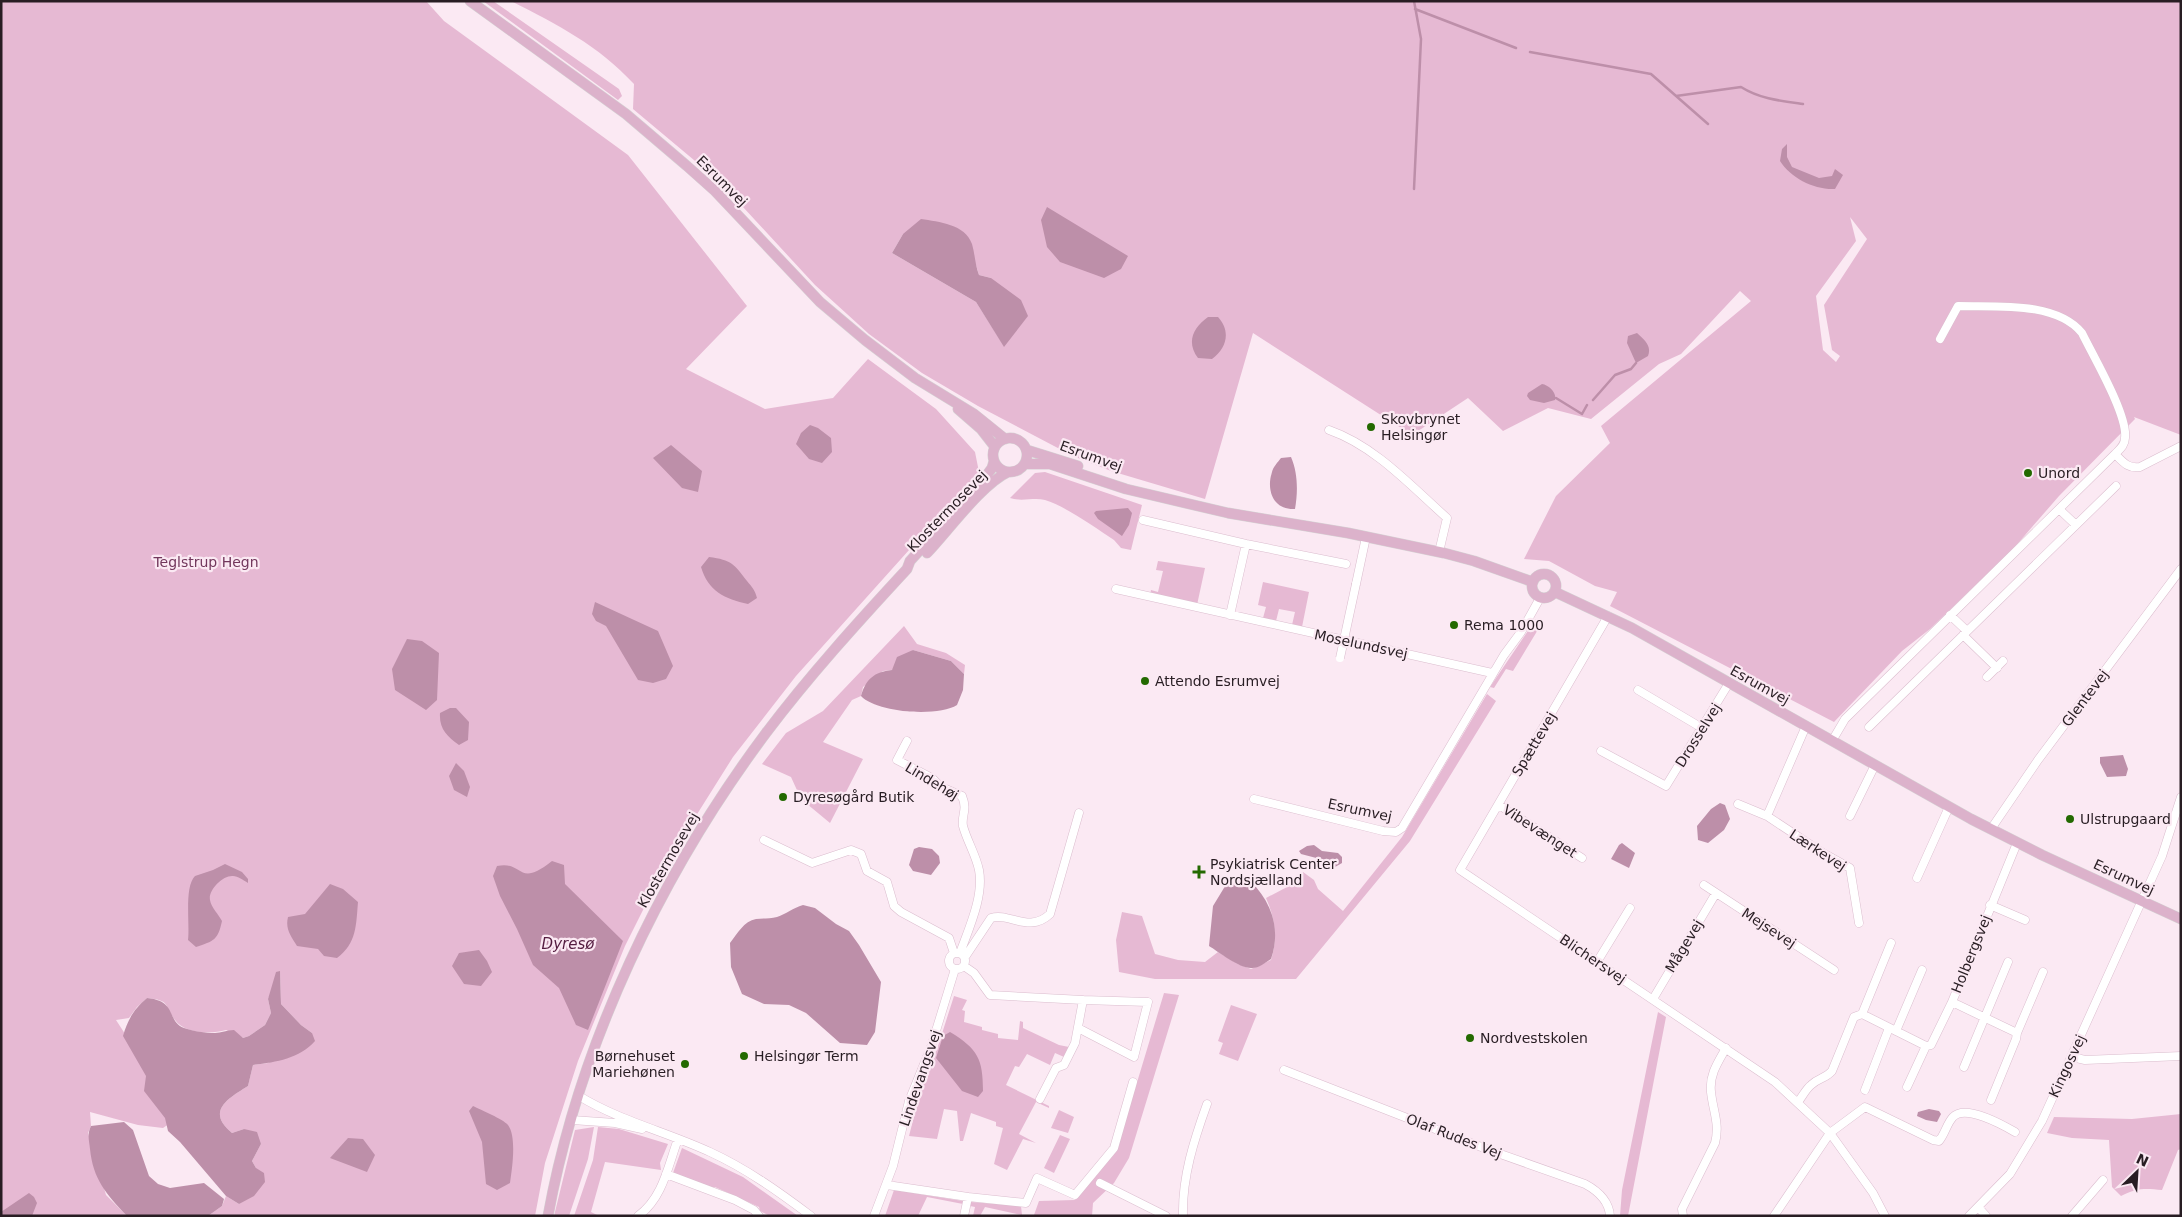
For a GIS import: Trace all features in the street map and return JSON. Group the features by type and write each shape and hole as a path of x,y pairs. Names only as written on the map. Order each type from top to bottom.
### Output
{"main road":[{"name":"Esrumvej","path":"470,1 626,114 715,191 825,307 908,373 974,414 1005,438"},
{"name":"Esrumvej","path":"942,395 981,429 995,447"},
{"path":"1005,438 1018,440 1027,450 1025,464 1018,470 1008,472 1000,468 994,461 995,447 1005,438"},
{"name":"Esrumvej","path":"1027,450 1064,460 1144,492"},
{"name":"Klostermosevej","path":"907,569 910,561 980,484 992,468 994,461"},
{"name":"Esrumvej","path":"1025,464 1050,464 1108,483 1228,513 1439,552 1474,561 1533,582"},
{"name":"Klostermosevej","path":"548,1216 579,1096 627,968 651,917 703,825 767,732 838,646 907,569 916,564 929,551 992,483 1008,472"},
{"path":"1549,575 1556,584 1555,592 1547,598 1540,598 1534,594 1533,582 1538,576 1549,575"},
{"name":"Esrumvej","path":"1555,592 1608,616 1949,807 2017,843 2181,919"}],"street":[{"path":"1832,741 1845,719 2115,454 2125,440 2125,432 2116,403 2077,326 2046,311 2027,307 1958,306 1940,340"},
{"path":"1329,430 1363,446 1448,518 1439,552"},
{"path":"2115,454 2128,466 2140,468 2181,446"},
{"path":"1869,727 2116,486"},
{"path":"2059,509 2076,526"},
{"path":"1143,520 1246,544 1346,564"},
{"path":"1340,658 1366,537"},
{"path":"1230,615 1246,544"},
{"name":"Glentevej","path":"1992,829 2038,760 2181,569"},
{"name":"Moselundsvej","path":"1116,590 1492,673"},
{"name":"Esrumvej","path":"1254,800 1383,831 1396,832 1402,828 1492,673 1529,620 1540,598"},
{"path":"1950,615 1997,668"},
{"name":"Spættevej","path":"1460,870 1608,616"},
{"path":"1987,677 2003,661"},
{"name":"Drosselvej","path":"1601,751 1666,786 1729,683"},
{"path":"1638,690 1702,728"},
{"path":"1767,816 1806,726"},
{"name":"Lindehøj","path":"906,741 897,760 932,778 941,787 962,796 966,809 963,824 979,869 980,880 970,924 960,954"},
{"path":"1850,816 1875,765"},
{"name":"Kingosvej","path":"1969,1216 2010,1174 2026,1150 2072,1057 2162,856 2181,797"},
{"name":"Vibevænget","path":"1498,804 1582,858"},
{"name":"Lærkevej","path":"1738,804 1767,816 1823,853 1850,868 1859,923"},
{"path":"1917,878 1949,807"},
{"path":"964,966 960,969 955,969 950,966 948,961 950,956 960,954 991,918 1001,916 1021,923 1044,920 1050,914 1079,813"},
{"path":"764,840 812,863 851,850 861,854 867,872 887,882 894,906 901,912 950,938 960,954 964,966 974,973 990,995 1148,1002 1134,1057 1078,1028"},
{"name":"Holbergsvej","path":"1907,1087 1926,1046 1931,1045 1952,1002 1990,905 2017,843"},
{"name":"Blichersvej","path":"1460,870 1775,1082 1830,1133 1874,1193 1885,1216"},
{"name":"Mejsevej","path":"1704,885 1834,970"},
{"name":"Mågevej","path":"1653,999 1716,893"},
{"name":"Holbergsvej","path":"1990,905 2025,920"},
{"path":"1597,962 1630,908"},
{"path":"1798,1102 1809,1086 1816,1080 1826,1077 1832,1071 1854,1017 1862,1014 1891,943"},
{"path":"1964,1067 2008,962"},
{"name":"Lindevangsvej","path":"874,1216 887,1184 909,1101 931,1047 955,969"},
{"path":"1865,1090 1922,970"},
{"path":"1991,1100 2043,972"},
{"path":"1040,1099 1056,1068 1064,1064 1075,1044 1083,1000"},
{"name":"Holbergsvej","path":"1952,1002 2017,1033"},
{"path":"1862,1014 1926,1046"},
{"path":"1683,1216 1682,1210 1716,1140 1718,1131 1717,1121 1710,1091 1713,1070 1726,1048"},
{"path":"2072,1057 2085,1060 2181,1056"},
{"name":"Olaf Rudes Vej","path":"1284,1070 1489,1150 1586,1184 1595,1189 1603,1199 1610,1216"},
{"path":"887,1184 968,1197 1026,1203 1037,1178 1075,1195 1114,1148 1133,1082"},
{"path":"579,1096 601,1109 678,1139 742,1167 811,1216"},
{"path":"1183,1216 1182,1198 1188,1167 1195,1137 1208,1104"},
{"path":"1774,1216 1830,1133 1866,1106 1933,1140 1939,1141 1953,1117 1960,1114 1986,1117 2015,1132"},
{"path":"572,1120 598,1121 654,1130"},
{"path":"644,1214 659,1192 678,1139"},
{"path":"666,1174 735,1200 754,1210 759,1216"},
{"path":"2072,1216 2103,1180"},
{"path":"1100,1183 1166,1216"},
{"path":"964,1216 968,1197"},
{"path":"1978,1207 1986,1216"}],"green space":[{"name":"Teglstrup Hegn","path":"1,1 426,1 444,21 628,155 747,306 686,369 765,409 833,398 868,359 936,409 975,452 979,472 796,676 733,757 667,862 625,946 578,1061 545,1163 535,1216 208,1216 222,1206 226,1196 239,1204 256,1168 252,1161 261,1144 244,1129 232,1133 224,1125 220,1118 223,1106 227,1100 248,1086 253,1065 268,1063 312,1033 301,1025 281,1004 280,972 268,999 271,1013 265,1025 243,1038 226,1030 199,1032 185,1028 179,1025 164,1002 155,999 147,998 129,1018 116,1020 179,1117 163,1128 138,1125 90,1112 91,1126 88,1133 106,1195 127,1216 1,1216"},
{"path":"483,1 493,1 619,89 622,96 618,100"},
{"path":"511,1 2181,1 2181,435 2134,417 2135,419 2059,496 2013,549 1930,629 1902,651 1834,722 1610,606 1617,592 1595,586 1549,561 1524,559 1556,496 1610,443 1601,426 1751,301 1740,291 1681,354 1659,364 1591,419 1548,408 1503,431 1468,398 1412,435 1253,333 1205,499 1111,471 1073,456 978,406 922,373 869,334 815,285 719,181 633,109 634,84 620,70 577,37","holes":["1850,217 1867,239 1824,305 1832,350 1840,356 1836,362 1823,350 1816,296 1856,241","903,234 976,265 979,275 991,278 1004,346 976,302 892,253"]},
{"path":"1045,472 1142,505 1131,550 1121,548 1114,540 1071,512 1053,503 1041,499 1019,500 1010,498 1035,473"},
{"path":"1158,561 1205,568 1197,605 1150,595 1151,590 1158,592 1163,571 1156,570"},
{"path":"1263,582 1309,592 1302,627 1292,625 1295,612 1279,609 1276,621 1263,618 1266,607 1258,605"},
{"path":"1536,619 1542,623 1513,671 1506,669 1494,688 1490,687"},
{"path":"904,626 917,644 946,653 965,665 964,674 951,661 913,650 892,670 883,671 863,687 861,696 852,700 823,742 863,759 830,823 801,799 791,777 762,764 786,733 823,711"},
{"path":"1487,694 1496,701 1410,841 1296,979 1155,979 1119,972 1116,940 1122,912 1142,916 1155,954 1178,960 1205,962 1218,952 1238,964 1251,969 1271,960 1273,952 1274,928 1272,913 1266,898 1289,886 1303,872 1314,880 1318,889 1343,911 1402,837"},
{"path":"1164,993 1179,995 1129,1158 1114,1183 1093,1203 1092,1216 1034,1215 1039,1201 1075,1200 1116,1152"},
{"path":"954,996 967,1000 962,1010 965,1011 964,1022 982,1027 982,1030 998,1034 998,1038 1018,1040 1020,1021 1023,1022 1023,1028 1059,1045 1069,1047 1064,1057 1055,1053 1050,1065 1027,1054 1019,1067 1015,1066 1006,1085 1049,1106 1049,1108 1036,1102 1019,1134 1036,1143 1023,1139 1007,1170 994,1164 1003,1128 996,1126 996,1122 971,1113 963,1141 960,1141 957,1111 944,1109 937,1139 909,1136 922,1085 938,1046"},
{"path":"1231,1005 1257,1014 1238,1061 1219,1054 1223,1043 1218,1041"},
{"path":"1658,1012 1666,1017 1628,1216 1620,1216 1622,1190"},
{"path":"1059,1110 1074,1117 1068,1133 1051,1128"},
{"path":"2181,1114 2181,1149 2178,1150 2162,1190 2141,1189 2121,1196 2112,1187 2109,1140 2072,1138 2047,1133 2054,1117 2132,1119"},
{"path":"594,1127 588,1159 569,1216 554,1216 575,1130"},
{"path":"598,1127 619,1129 668,1144 660,1163 661,1170 605,1162 591,1212 599,1216 574,1216 593,1160"},
{"path":"1060,1135 1070,1139 1054,1173 1044,1168"},
{"path":"682,1148 743,1177 798,1216 770,1216 760,1211 759,1207 715,1187 710,1189 673,1173"},
{"path":"894,1190 963,1201 963,1204 927,1197 918,1216 885,1216"},
{"path":"971,1202 1021,1206 1022,1215 985,1207 980,1216 973,1216 975,1207 970,1206"}],"water":[{"path":"1787,144 1787,157 1792,167 1819,178 1832,176 1835,169 1843,175 1835,189 1811,185 1790,173 1780,161 1782,149"},
{"path":"1047,207 1128,256 1121,269 1104,278 1060,262 1047,247 1041,220"},
{"path":"921,219 951,225 964,232 972,244 979,275 991,278 1021,300 1028,316 1004,347 976,302 892,253 903,234"},
{"path":"1208,317 1218,317 1225,328 1226,339 1221,350 1212,359 1198,358 1192,346 1193,336 1198,326"},
{"path":"1637,333 1647,343 1649,352 1648,356 1636,363 1627,343 1628,336"},
{"path":"1542,384 1552,390 1555,400 1544,403 1530,400 1527,396 1528,393"},
{"path":"810,425 818,428 831,438 832,452 822,463 809,459 796,444 801,433"},
{"path":"671,445 702,471 698,492 682,488 653,458"},
{"path":"1291,457 1297,483 1295,509 1281,506 1276,502 1270,486 1273,468 1281,458"},
{"path":"1128,508 1132,513 1129,525 1122,536 1098,519 1094,513 1096,511"},
{"path":"709,557 728,561 732,564 753,589 757,598 748,604 718,593 708,582 701,567"},
{"path":"595,602 658,631 673,666 666,679 653,683 638,680 606,626 596,621 592,614"},
{"path":"407,639 422,641 439,653 437,700 426,710 395,690 392,669"},
{"path":"913,650 951,661 964,674 963,690 957,705 936,711 908,711 880,706 869,702 861,696 865,685 872,677 892,670 897,657"},
{"path":"450,708 456,708 469,722 468,740 459,745 442,728 440,713"},
{"path":"2123,755 2128,769 2126,776 2107,777 2100,763 2100,757"},
{"path":"456,763 464,771 470,787 467,797 454,790 449,776"},
{"path":"1720,803 1725,805 1730,819 1724,830 1708,843 1698,840 1697,826 1711,809"},
{"path":"1622,843 1635,853 1629,868 1611,859"},
{"path":"1314,845 1322,851 1338,853 1342,857 1342,863 1335,867 1324,860 1301,854 1299,851 1307,846"},
{"path":"919,847 932,849 939,856 940,863 931,875 913,871 909,865 914,849"},
{"name":"Dyresø","path":"552,861 564,865 565,884 623,941 588,1030 576,1025 559,988 533,965 500,896 493,876 497,866 506,865 522,872 532,873"},
{"path":"225,864 242,872 248,879 248,883 237,877 229,876 217,884 211,892 210,900 222,921 219,932 214,939 196,947 188,940 188,897 192,881 195,876"},
{"path":"1227,883 1256,887 1271,912 1275,930 1274,949 1271,959 1257,967 1247,968 1242,966 1209,946 1213,906"},
{"path":"330,884 343,889 358,902 356,926 352,940 344,952 337,958 324,956 318,949 297,946 287,925 288,917 305,914"},
{"path":"803,905 815,908 849,931 881,982 875,1032 867,1045 840,1043 806,1013 789,1005 764,1004 742,994 731,967 730,943 748,922 756,919 777,917"},
{"path":"479,950 492,972 481,986 464,984 452,966 459,953"},
{"path":"280,971 281,1004 301,1025 312,1033 315,1041 302,1052 287,1059 253,1065 248,1086 227,1100 220,1112 220,1118 224,1125 232,1133 244,1129 257,1132 261,1144 252,1161 256,1168 264,1173 265,1182 254,1196 239,1204 226,1196 180,1142 168,1131 165,1118 144,1091 146,1076 123,1036 132,1015 147,998 157,1000 168,1007 175,1021 184,1028 211,1033 234,1030 243,1038 249,1036 265,1025 271,1013 268,999 276,972"},
{"path":"950,1032 967,1044 977,1056 983,1080 983,1091 978,1097 962,1091 936,1058 943,1036"},
{"path":"473,1106 502,1120 511,1130 513,1153 510,1183 497,1190 486,1184 482,1142 469,1111"},
{"path":"1929,1109 1939,1111 1941,1114 1937,1122 1917,1116 1918,1112"},
{"path":"124,1122 133,1130 149,1176 158,1184 170,1188 204,1183 224,1199 222,1206 208,1216 127,1216 97,1178 89,1137 91,1126"},
{"path":"348,1138 363,1139 375,1155 367,1172 330,1158"},
{"path":"29,1193 37,1203 32,1216 1,1216 1,1212"}],"waterway":[{"path":"1414,1 1421,39 1414,189"},
{"path":"1415,9 1516,48"},
{"path":"1530,52 1651,74 1708,124"},
{"path":"1676,96 1741,87 1763,97 1803,104"},
{"path":"1593,400 1615,375 1631,369 1636,363"},
{"path":"1556,398 1582,414 1587,405"}],"place":[{"name":"Skovbrynet Helsingør","path":"1371,427"},
{"name":"Unord","path":"2028,473"},
{"name":"Rema 1000","path":"1454,625"},
{"name":"Attendo Esrumvej","path":"1145,681"},
{"name":"Dyresøgård Butik","path":"783,797"},
{"name":"Ulstrupgaard","path":"2070,819"},
{"name":"Psykiatrisk Center Nordsjælland","path":"1199,872"},
{"name":"Nordvestskolen","path":"1470,1038"},
{"name":"Helsingør Term","path":"744,1056"},
{"name":"Børnehuset Mariehønen","path":"685,1064"}]}
